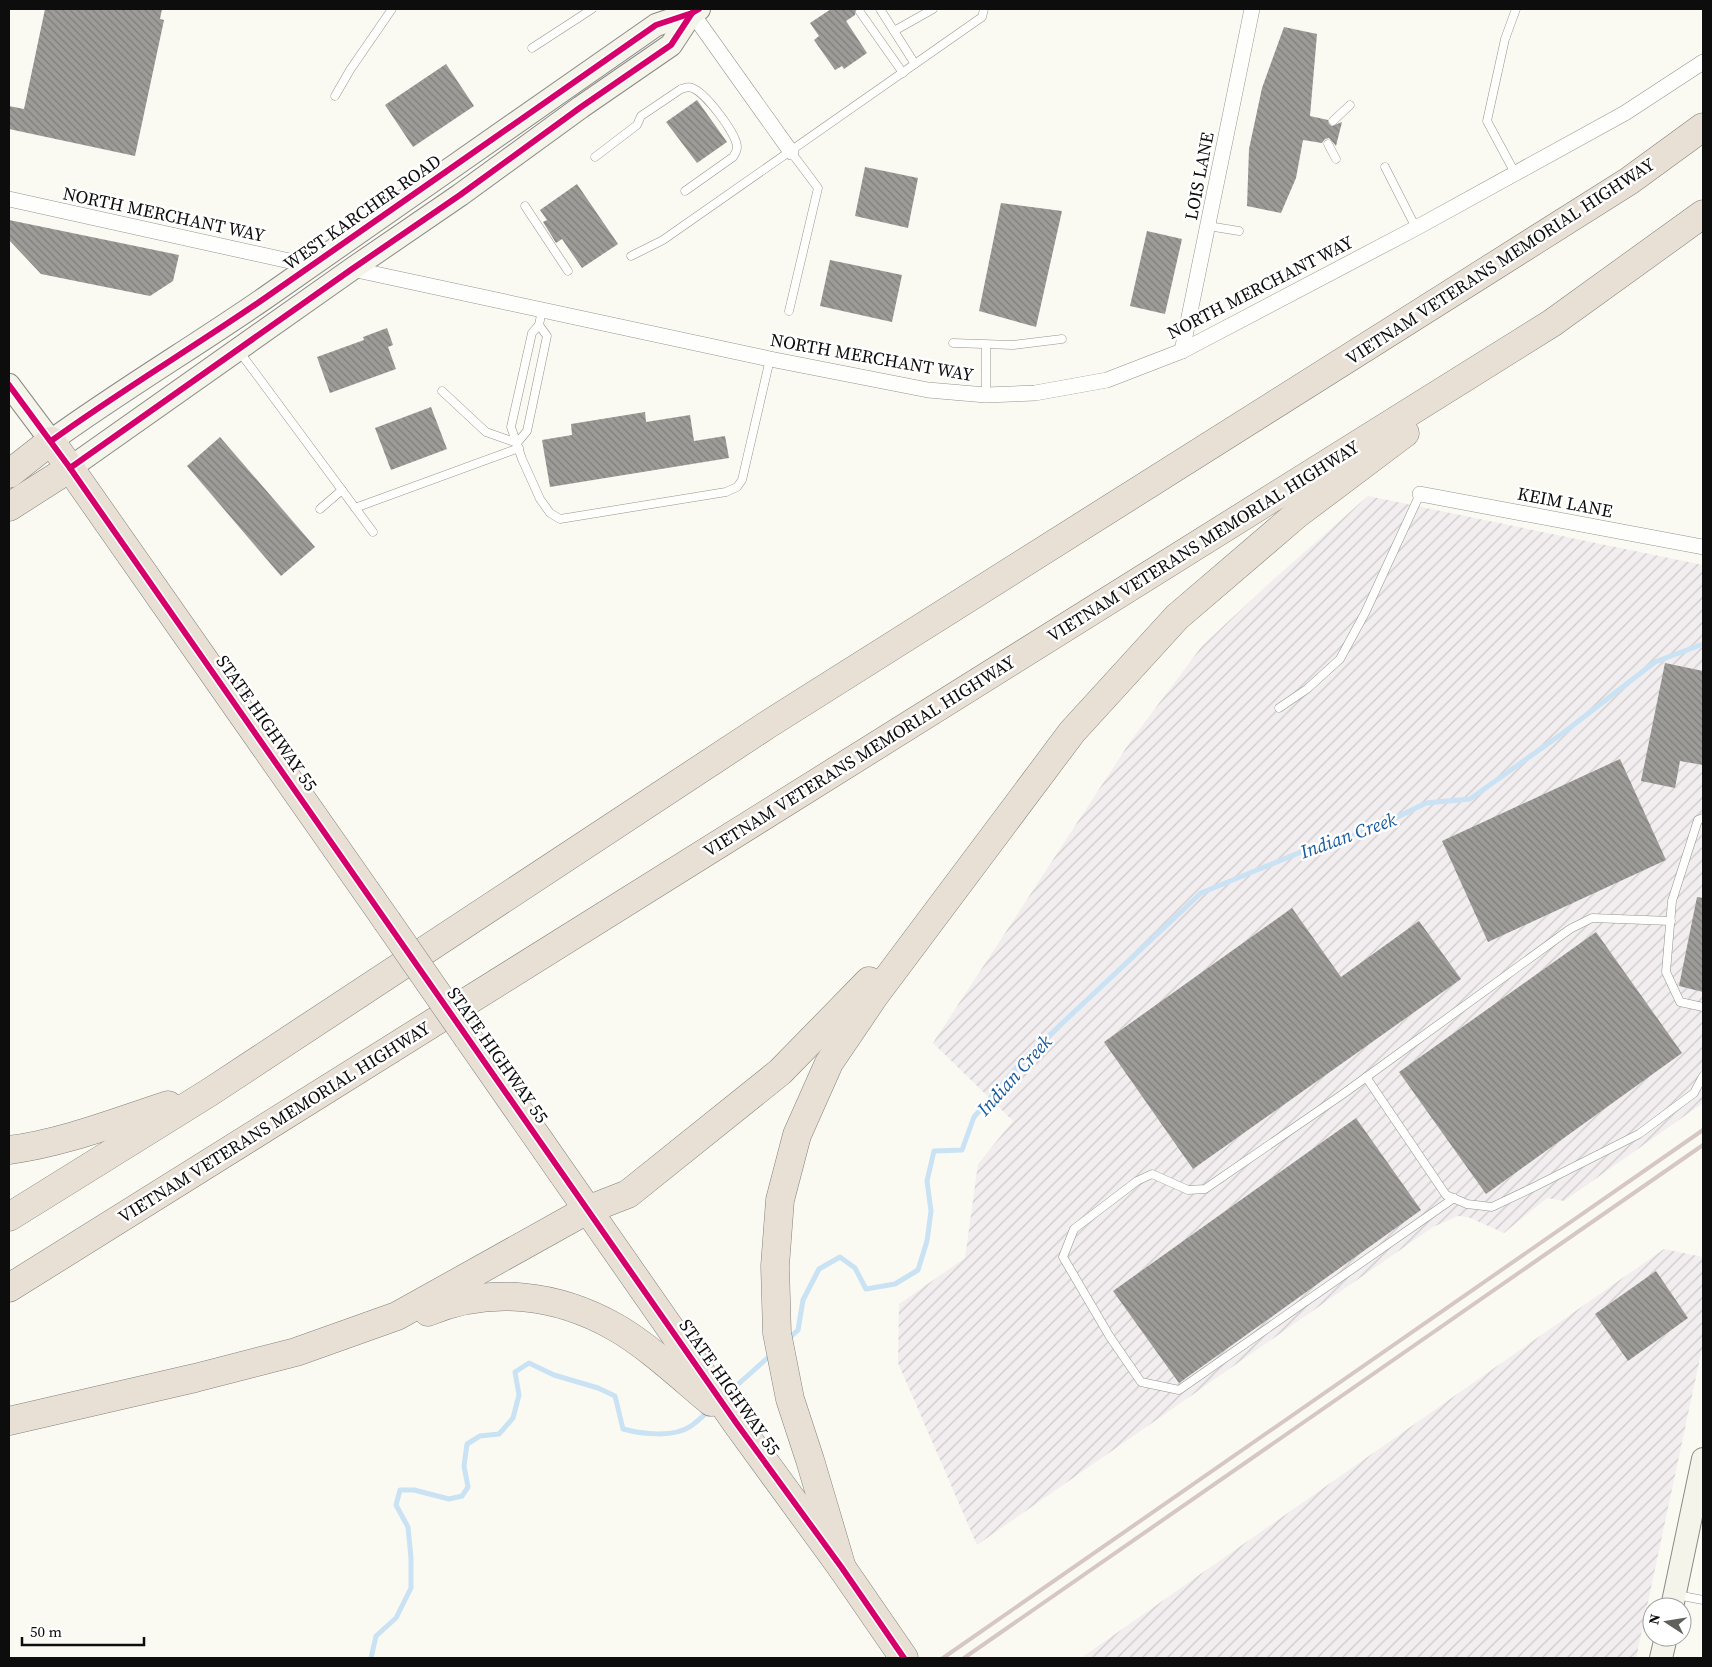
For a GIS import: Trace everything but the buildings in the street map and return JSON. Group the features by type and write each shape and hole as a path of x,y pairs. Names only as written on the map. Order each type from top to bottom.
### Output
{"highway":[{"name":"VIETNAM VETERANS MEMORIAL HIGHWAY","path":"210,1092 767,725 1621,186 1703,127"},
{"name":"VIETNAM VETERANS MEMORIAL HIGHWAY","path":"9,1288 1552,322 1703,214"},
{"path":"9,1421 296,1352 397,1316 587,1210 628,1194 780,1072 864,987 1072,732 1177,617 1296,515 1552,322"},
{"path":"9,474 51,442"},
{"name":"STATE HIGHWAY 55","path":"51,442 737,1424 842,1568 901,1653"},
{"path":"9,507 70,468"},
{"path":"842,1568 790,1399 777,1333 775,1266 780,1200 797,1135 829,1063 875,996 1072,732"},
{"path":"9,1150 33,1147 97,1129 210,1092"},
{"path":"9,1217 210,1092"},
{"path":"97,1400 200,1387 299,1360 445,1305 486,1297 532,1297 571,1307 616,1327 650,1352 737,1424"}],"main road":[{"name":"WEST KARCHER ROAD","path":"51,442 96,408 226,325 312,266 656,25 694,10"},
{"path":"70,468 671,45 694,10"},
{"path":"352,269 362,247 441,190 444,185 444,172"},
{"path":"9,385 51,442"},
{"path":"1674,1597 1703,1459"}],"street":[{"name":"LOIS LANE","path":"1182,351 1252,9"},
{"path":"694,10 790,152"},
{"name":"NORTH MERCHANT WAY","path":"352,269 928,390 986,395 1035,393 1106,380 1182,351 1416,228 1625,113 1703,62"},
{"name":"NORTH MERCHANT WAY","path":"9,199 312,266"},
{"name":"KEIM LANE","path":"1420,494 1703,547"}],"lane":[{"path":"335,96 350,70 392,9"},
{"path":"532,48 592,9"},
{"path":"880,9 915,64"},
{"path":"894,31 932,9"},
{"path":"632,256 663,240 903,73 982,17 984,9"},
{"path":"1515,174 1487,121 1506,39 1516,9"},
{"path":"860,12 903,73"},
{"path":"595,157 637,124 641,116 681,89 693,88 709,100 734,136 737,146 736,153 732,158 685,191"},
{"path":"1333,121 1350,105"},
{"path":"1328,144 1336,159"},
{"path":"790,152 818,188 790,311"},
{"path":"1385,167 1416,228"},
{"path":"525,206 568,271"},
{"path":"1208,226 1239,231"},
{"path":"542,310 539,325 532,333 512,427 540,499 550,513 560,519 733,490 738,487 742,480 770,358"},
{"path":"355,508 518,446 527,431 547,336 539,325"},
{"path":"953,343 1013,345 1062,339"},
{"path":"986,345 986,395"},
{"path":"238,349 373,532"},
{"path":"442,391 486,432 518,446"},
{"path":"320,509 342,490"},
{"path":"1279,708 1307,689 1340,659 1365,613 1420,494"},
{"path":"1703,818 1698,820 1672,901 1666,972 1680,1002 1703,1007"},
{"path":"1454,1198 1179,1390 1141,1382 1110,1337 1063,1257 1074,1229 1137,1181 1152,1174 1188,1190 1205,1189 1366,1077 1570,929 1592,918 1671,921"},
{"path":"1366,1077 1446,1195 1467,1204 1492,1207 1534,1188 1639,1134 1694,1094 1703,1076"}],"shaded area":[{"path":"1368,496 1703,565 1703,1103 1564,1201 1547,1198 1504,1233 1468,1217 1458,1216 1433,1227 977,1545 898,1363 899,1304 965,1258 978,1164 1013,1121 933,1043 1130,742 1202,646"},
{"path":"1664,1249 1703,1257 1703,1344 1649,1597 1642,1597 1642,1630 1636,1658 1081,1658"}],"waterway":[{"name":"Indian Creek","path":"787,1340 798,1330 803,1300 819,1269 840,1257 855,1268 866,1289 895,1284 918,1270 927,1241 931,1211 927,1181 934,1151 962,1150 974,1117 1024,1059 1201,893 1301,852 1373,829 1426,803 1470,799 1563,733 1655,662 1703,644"},
{"name":"Indian Creek","path":"726,1395 772,1354"},
{"name":"Indian Creek","path":"371,1658 376,1636 396,1618 411,1588 408,1527 396,1505 400,1490 414,1490 449,1499 462,1496 468,1487 464,1466 467,1444 480,1436 499,1434 513,1418 519,1395 515,1372 529,1363 554,1375 598,1388 615,1396 623,1429 631,1431 667,1434 684,1430 709,1411"}],"railway":[{"path":"943,1658 1703,1130"},
{"path":"964,1658 1703,1145"}],"cycle path":[{"path":"51,441 265,298 656,25 699,9"},
{"path":"70,468 671,45 692,13"},
{"path":"9,385 70,468 737,1424 842,1568 904,1658"}]}
